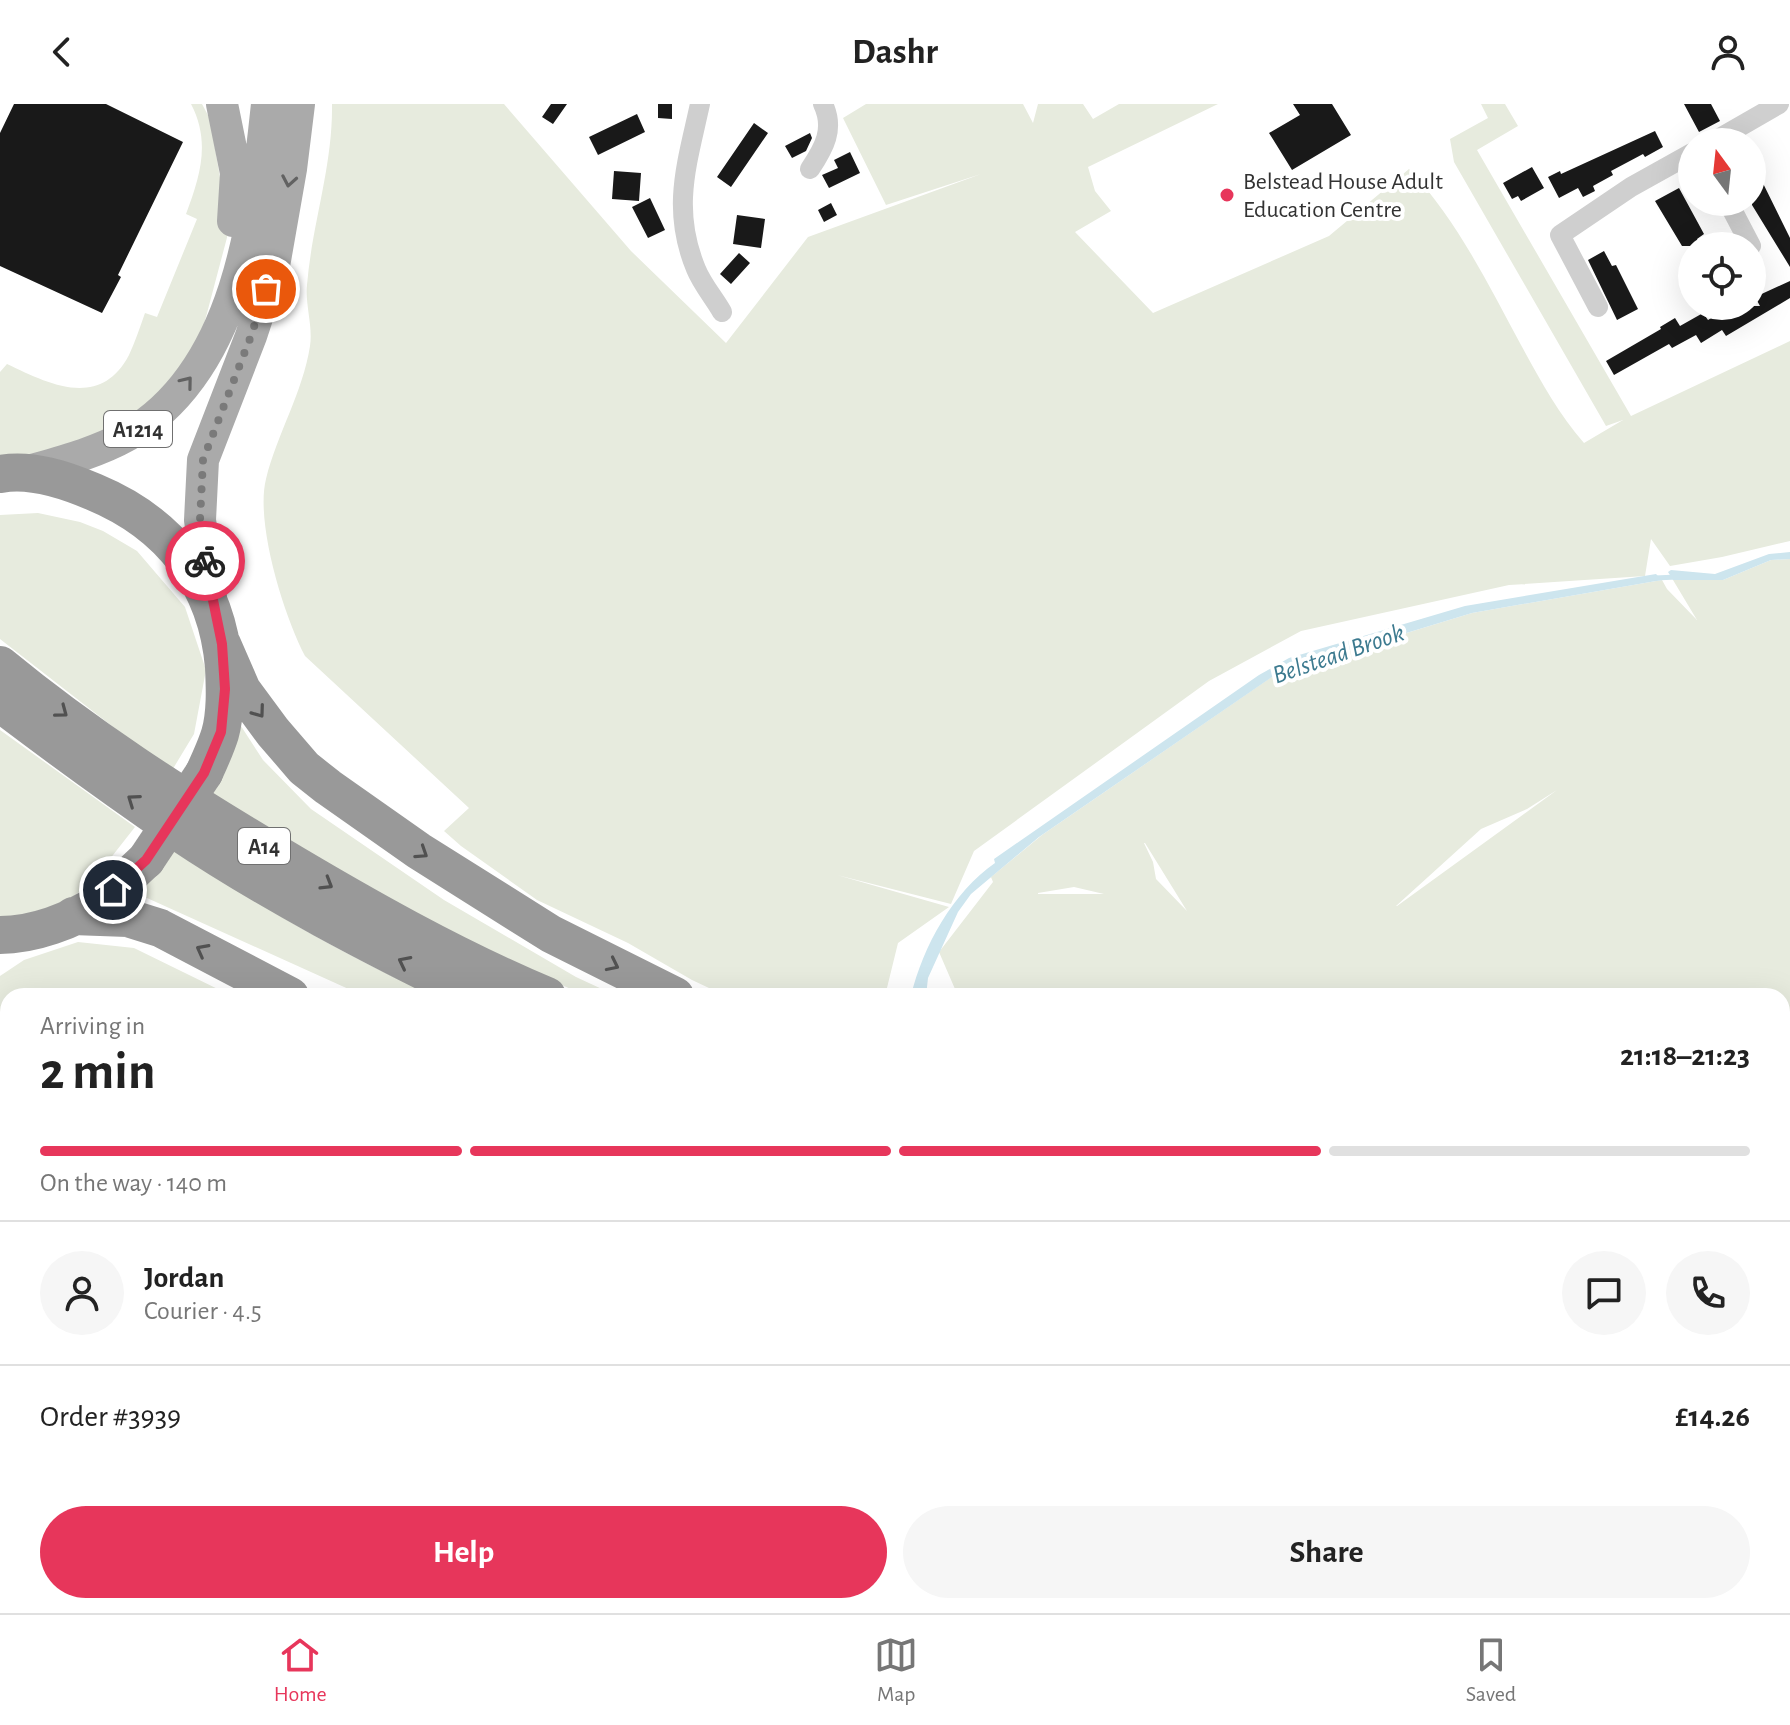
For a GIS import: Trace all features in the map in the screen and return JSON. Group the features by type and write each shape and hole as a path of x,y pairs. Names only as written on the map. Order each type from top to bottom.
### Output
{"highway":[{"path":"7,473 70,482 133,511 162,533 203,584 242,690 304,768 419,851 551,934 659,988"},
{"path":"8,941 73,916 99,902 146,860 204,773 221,732 225,689 218,628"},
{"name":"A14","path":"0,665 86,731 195,805 360,904 531,988"},
{"name":"A14","path":"0,703 179,832 310,911 457,988"},
{"path":"73,916 128,918 160,928 275,988"}],"main road":[{"path":"216,338 217,308 234,210 236,173 222,104"},
{"name":"A1214","path":"7,473 71,459 105,446 145,424 170,403 191,379 216,338 243,254 260,168 267,104"},
{"name":"A1214","path":"218,628 200,520 203,460 251,336 274,266 299,104"}],"street":[{"path":"700,104 682,184 684,232 697,271 722,312"},
{"path":"810,169 824,149 829,134 823,104"},
{"path":"1737,128 1779,104"},
{"path":"1598,307 1560,235 1631,187 1678,161"}],"shaded area":[{"path":"191,104 202,104 210,119 229,230 202,332 155,409 58,457 0,464 0,372 7,364 56,384 73,388 89,387 104,382 117,372 129,355 145,313 157,317 197,219 186,214 196,187 202,146 201,132"},
{"path":"332,104 504,104 631,251 726,343 808,237 981,174 886,205 843,118 866,104 1023,104 1033,123 1038,104 1083,104 1093,119 1119,104 1218,104 1088,167 1095,191 1111,211 1075,232 1153,313 1329,236 1409,169 1457,231 1542,383 1584,443 1623,420 1606,426 1454,162 1450,139 1488,118 1481,104 1505,104 1518,126 1477,150 1631,416 1790,341 1790,541 1670,566 1651,539 1645,576 1509,585 1301,631 1209,681 974,851 951,904 837,875 949,907 898,943 887,988 709,988 628,943 537,900 461,846 444,831 469,808 305,656 297,639 288,618 268,544 264,498 271,462 307,363 311,331 307,285"},
{"path":"38,513 80,522 103,531 137,551 185,607 206,670 194,734 171,772 0,639 0,515"},
{"path":"1790,559 1790,988 955,988 939,952 993,882 991,877 1042,835 1279,672 1472,613 1662,580 1697,620 1673,580 1723,580 1771,560","holes":["1557,790 1397,906 1481,829 1527,809","1145,843 1187,911 1156,879 1153,862","1074,887 1104,894 1038,894 1038,893"]},
{"path":"239,723 263,760 311,809 444,900 600,988 569,988 444,934 206,796"},
{"path":"0,730 135,827 91,883 66,902 14,918 0,916"},
{"path":"174,849 301,928 418,988 346,988 147,898 128,898"},
{"path":"78,942 134,948 216,988 0,988 0,976 24,960"}],"water":[{"path":"1790,552 1790,559 1771,560 1723,580 1673,580 1668,572 1715,574 1769,554"},
{"path":"1656,574 1662,580 1472,613 1285,670 1272,677 1039,837 971,894 958,912 928,978 927,988 913,988 923,958 942,922 966,889 995,863 994,859 1259,675 1289,658 1465,606"}],"building":[{"path":"14,104 106,104 183,142 102,313 0,266 0,133"},
{"path":"551,104 567,104 553,124 542,117"},
{"path":"658,104 672,104 672,119 658,118"},
{"path":"1293,104 1332,104 1351,135 1292,170 1269,133 1300,115"},
{"path":"1684,104 1711,104 1720,121 1707,128 1697,128"},
{"path":"637,114 645,132 598,155 589,137"},
{"path":"754,123 768,133 731,187 717,177"},
{"path":"1655,131 1663,147 1611,171 1613,175 1593,186 1595,191 1583,197 1578,188 1559,198 1548,177"},
{"path":"810,133 812,138 806,151 792,158 785,146"},
{"path":"850,152 860,173 829,188 822,175 838,168 834,160"},
{"path":"1532,167 1544,188 1521,201 1518,196 1512,199 1503,183"},
{"path":"614,171 641,173 639,201 612,199"},
{"path":"1678,189 1678,216 1694,216 1703,232 1678,232 1678,239 1655,201"},
{"path":"1766,189 1790,238 1790,267 1759,216 1766,216"},
{"path":"650,198 665,230 648,238 632,207"},
{"path":"831,203 837,215 824,222 818,210"},
{"path":"737,215 765,219 761,248 733,244"},
{"path":"1604,251 1612,266 1616,265 1638,309 1617,320 1588,260"},
{"path":"739,253 750,263 731,284 720,274"},
{"path":"1790,281 1790,298 1766,312 1766,292"},
{"path":"1675,318 1680,326 1691,320 1753,320 1726,336 1722,330 1701,343 1696,335 1672,348 1669,344 1614,375 1606,361"}],"waterway":[{"name":"Belstead Brook","path":"1655,578 1677,577"}],"way so far":[{"path":"205,561 200,520 203,460 266,289"}],"place":[{"name":"Belstead House Adult Education Centre","path":"1227,195"}],"route":[{"path":"113,890 146,860 204,773 221,732 225,689 222,644 205,561"}]}
